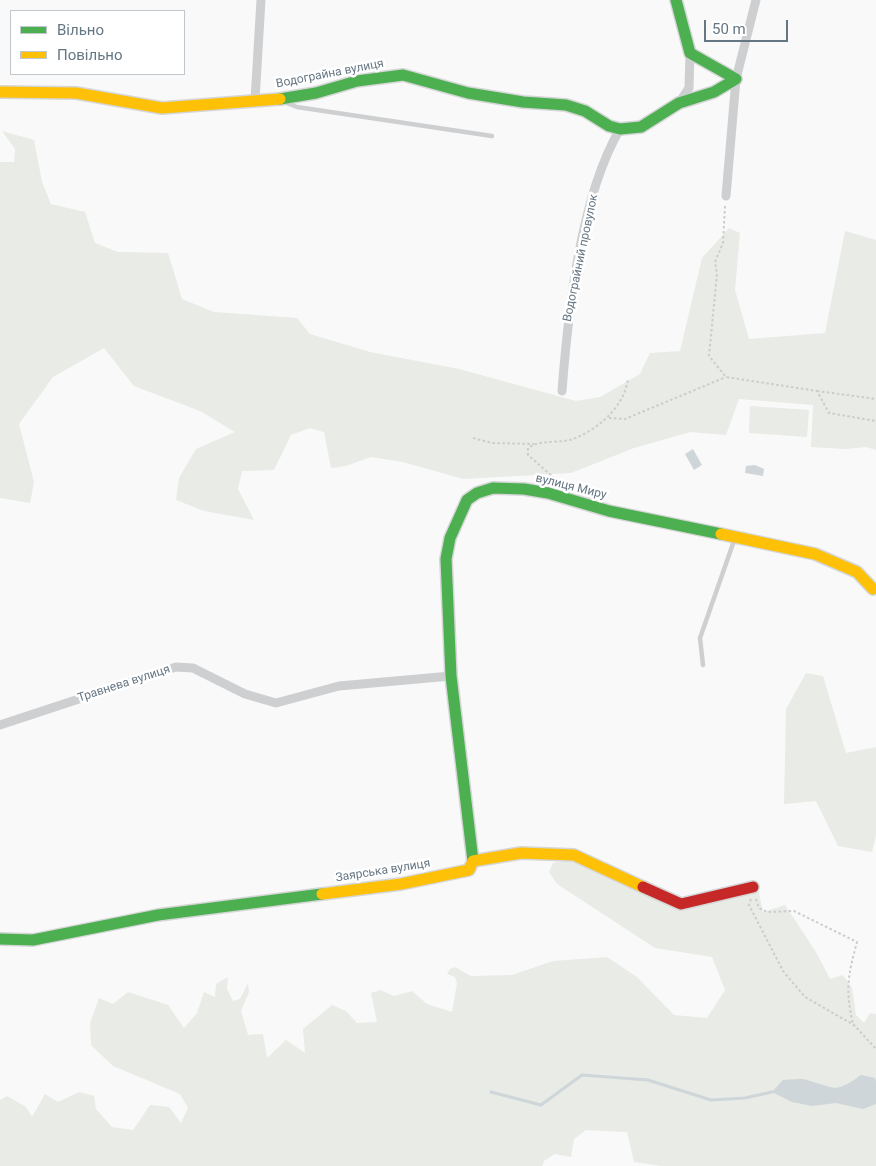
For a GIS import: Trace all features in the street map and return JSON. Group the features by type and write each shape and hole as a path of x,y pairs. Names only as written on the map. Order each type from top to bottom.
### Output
{"street":[{"path":"254,100 262,0"},
{"path":"676,0 690,53 689,88 679,103"},
{"path":"726,196 736,79 756,0"},
{"path":"690,53 736,79"},
{"name":"Водограйна вулиця","path":"0,92 76,93 118,98 162,108 277,99 316,93 357,81 403,75 468,93 523,102 566,105 585,111 609,126 620,129"},
{"path":"620,129 641,126 658,118 679,103 714,92 736,79"},
{"name":"Водограйний провулок","path":"562,391 568,320 588,215 606,153 620,129"},
{"name":"вулиця Миру","path":"473,861 451,676 446,560 450,538 459,514 467,500 477,493 492,488 524,489 548,493 609,511 815,554 857,572 874,592"},
{"name":"Травнева вулиця","path":"0,725 176,667 193,668 246,694 276,702 339,686 451,676"},
{"name":"Заярська вулиця","path":"0,939 33,940 158,915 401,884 469,870 473,861 521,854 574,855 681,904 754,887"}],"lane":[{"path":"277,99 297,107 492,136"},
{"path":"703,665 700,638 735,537"}],"path":[{"path":"726,196 723,243 715,262 717,274 709,356 726,376"},
{"path":"608,418 625,419 726,376 876,400"},
{"path":"473,438 492,442 534,444 572,439 608,418 627,390 628,378"},
{"path":"817,391 829,413 876,421"},
{"path":"534,444 528,448 528,455 553,477 555,485 548,493"},
{"path":"754,887 759,908 767,912 794,911 857,942 848,973 847,998 854,1026"},
{"path":"749,906 783,971 805,997 854,1026 876,1049"}],"shaded area":[{"path":"2,131 34,140 42,182 51,204 85,212 95,243 118,252 168,253 182,299 214,312 297,318 310,334 370,352 459,369 576,401 600,397 640,374 650,353 680,351 702,258 729,228 740,233 735,290 749,339 825,333 845,231 876,240 876,450 866,447 845,449 811,447 813,405 739,399 726,435 690,432 634,448 571,473 463,479 403,462 371,457 346,466 331,468 324,432 310,428 291,435 274,470 242,471 238,489 254,520 204,511 176,500 179,478 196,449 235,432 200,411 134,386 104,348 53,377 19,424 34,482 30,503 0,498 0,162 14,162 15,149"},
{"path":"750,406 809,410 807,437 749,433"},
{"path":"693,449 702,465 694,470 685,454"},
{"path":"755,465 764,469 763,476 745,473 746,466"},
{"path":"806,673 823,676 846,753 876,747 876,835 872,852 838,846 816,801 784,804 786,709"},
{"path":"573,859 680,909 757,884 763,912 785,905 816,952 830,979 843,975 852,988 856,1015 864,1023 870,1013 876,1014 876,1166 662,1166 634,1162 627,1132 586,1130 574,1139 571,1157 555,1154 544,1161 542,1166 0,1166 0,1100 7,1096 26,1107 32,1117 45,1094 58,1102 79,1092 94,1096 96,1109 112,1127 133,1130 150,1105 169,1107 181,1123 188,1108 180,1094 113,1066 91,1045 90,1023 99,998 113,1004 128,992 168,1005 184,1028 197,1013 204,992 215,997 216,984 228,977 227,989 233,1001 240,999 248,983 249,992 241,1011 248,1035 263,1034 267,1058 286,1040 305,1053 303,1029 332,1005 346,1011 357,1023 377,1022 371,993 380,990 394,996 412,991 427,1004 452,1012 457,983 455,977 447,974 450,969 455,967 471,976 512,975 553,961 607,957 637,977 674,1015 707,1018 725,990 712,957 655,948 557,884 549,872 553,863"},
{"path":"861,1075 875,1078 876,1081 876,1104 863,1109 836,1103 812,1106 792,1102 772,1092 783,1080 804,1079 835,1088 846,1085"}],"waterway":[{"path":"491,1092 541,1105 582,1075 648,1080 711,1100 745,1098 772,1092"}],"traffic: fast":[{"path":"280,99 316,93 357,81 403,75 468,93 523,102 566,105 585,111 609,126 620,129 641,127 679,103 714,92 736,79 690,53 676,0"},
{"path":"473,861 451,676 446,559 450,538 467,500 477,493 493,488 524,489 548,493 609,511 721,534"},
{"path":"0,939 33,940 158,915 322,894"}],"traffic: slow":[{"path":"0,92 76,93 162,108 280,99"},
{"path":"721,534 815,554 857,572 873,589"},
{"path":"322,894 401,884 469,870 473,861 521,853 574,855 643,887"}],"traffic: jam":[{"path":"643,887 681,904 753,887"}]}
